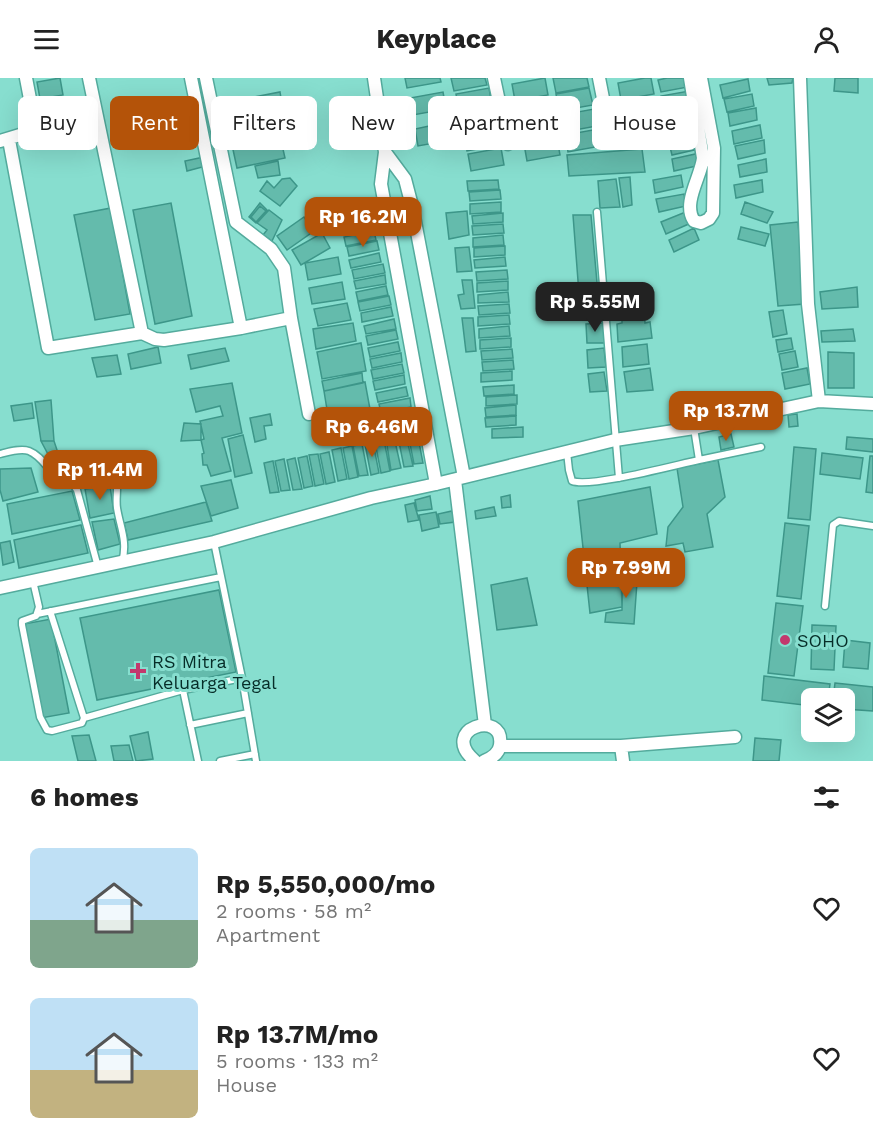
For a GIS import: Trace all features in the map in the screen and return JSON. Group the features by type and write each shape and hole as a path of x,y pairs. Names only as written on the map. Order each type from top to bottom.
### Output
{"street":[{"path":"26,78 35,125 33,131 4,140 48,348 142,333 154,339 164,340 291,318"},
{"path":"89,78 142,333"},
{"path":"191,78 241,328"},
{"path":"206,78 236,222"},
{"path":"374,78 386,152 381,184 436,484"},
{"path":"494,78 498,96"},
{"path":"599,78 603,96"},
{"path":"690,78 703,158 689,207 694,221 700,223 713,213 715,163 701,78"},
{"path":"801,78 808,304 819,401"},
{"path":"386,152 405,179 412,206 460,478 485,725"},
{"path":"386,212 412,206"},
{"path":"220,218 236,222 271,249 284,268 309,414"},
{"path":"0,588 214,542 371,498 615,440 694,428 819,401 873,404"},
{"path":"475,761 466,752 465,736 477,725 485,725 497,732 500,746 493,758 484,761"},
{"path":"500,746 621,746 735,737"},
{"path":"621,746 623,761"}],"lane":[{"path":"597,212 619,478"},
{"path":"694,428 699,460"},
{"path":"567,452 572,481 579,484 619,478 761,447"},
{"path":"0,454 18,450 29,451 63,483 74,484 98,567"},
{"path":"117,488 117,509 124,531 125,553 122,563"},
{"path":"825,606 833,525 839,521 873,526"},
{"path":"214,542 256,757 220,761"},
{"path":"50,611 84,718 82,723 52,731 47,730 42,722 22,621 50,611 221,577"},
{"path":"33,580 39,607 38,614"},
{"path":"84,718 183,690 242,678"},
{"path":"183,690 198,761"},
{"path":"190,725 248,713"}],"building":[{"path":"60,78 63,95 39,96 37,82"},
{"path":"405,78 440,78 441,82 407,88"},
{"path":"451,78 485,78 487,85 454,91"},
{"path":"545,78 548,95 514,96 512,84"},
{"path":"553,78 587,78 589,87 556,93"},
{"path":"651,78 654,94 620,96 618,83"},
{"path":"687,78 688,87 661,92 658,80"},
{"path":"767,78 793,78 792,83 769,85"},
{"path":"835,78 858,78 858,93 834,91"},
{"path":"748,79 750,91 723,98 720,85"},
{"path":"489,88 490,96 456,96 456,94"},
{"path":"589,88 592,105 580,107 580,96 556,96 556,94"},
{"path":"689,91 690,96 661,96"},
{"path":"280,92 281,96 260,96"},
{"path":"443,92 444,96 428,96 428,112 416,114 416,97"},
{"path":"752,94 754,106 727,112 724,99"},
{"path":"756,108 757,120 730,126 728,113"},
{"path":"592,109 592,127 580,129 580,112"},
{"path":"760,125 762,138 734,144 732,131"},
{"path":"428,126 428,144 418,146 416,129"},
{"path":"592,130 592,148 580,150 580,132"},
{"path":"764,140 765,153 738,159 735,146"},
{"path":"233,150 283,150 285,158 237,168"},
{"path":"501,150 504,165 471,171 468,154"},
{"path":"525,150 559,150 560,155 527,161"},
{"path":"642,150 645,172 569,176 567,155"},
{"path":"671,150 694,150 672,155"},
{"path":"700,153 701,165 674,171 672,159"},
{"path":"204,157 206,166 187,171 185,161"},
{"path":"766,159 767,172 740,177 738,165"},
{"path":"278,161 280,175 258,178 255,166"},
{"path":"681,175 683,187 655,193 653,180"},
{"path":"630,177 632,205 623,207 619,178"},
{"path":"290,178 297,186 280,206 260,191 267,181 274,188 282,179"},
{"path":"616,179 620,207 600,208 598,181"},
{"path":"498,180 499,189 468,191 467,181"},
{"path":"762,180 763,192 736,198 734,185"},
{"path":"500,190 501,199 470,201 469,192"},
{"path":"684,194 686,206 659,212 656,199"},
{"path":"501,202 501,212 470,214 470,204"},
{"path":"745,202 773,212 767,223 741,214"},
{"path":"171,203 192,316 155,324 133,210"},
{"path":"260,203 267,210 256,223 249,217"},
{"path":"260,206 266,211 256,222 251,217"},
{"path":"111,208 130,314 95,320 74,215"},
{"path":"269,210 282,220 272,241 263,235 267,230 257,223"},
{"path":"467,211 469,235 449,239 446,213"},
{"path":"688,211 691,223 666,234 661,222"},
{"path":"503,213 503,222 473,224 472,216"},
{"path":"573,215 591,215 598,294 579,294"},
{"path":"304,217 314,231 287,250 277,236"},
{"path":"798,222 805,304 778,306 770,225"},
{"path":"503,224 504,233 473,235 472,226"},
{"path":"741,227 769,234 765,246 738,239"},
{"path":"694,228 699,240 674,252 669,240"},
{"path":"374,231 376,240 346,246 344,237"},
{"path":"322,233 330,248 301,265 292,250"},
{"path":"503,235 504,245 473,247 473,238"},
{"path":"377,241 379,250 349,256 347,247"},
{"path":"505,246 505,255 474,257 474,248"},
{"path":"469,247 472,271 457,272 455,248"},
{"path":"379,253 381,262 351,268 349,260"},
{"path":"338,257 341,274 308,280 305,263"},
{"path":"505,257 506,266 475,268 474,260"},
{"path":"383,264 385,273 354,279 352,270"},
{"path":"507,270 508,279 477,281 476,272"},
{"path":"385,275 386,284 356,289 354,281"},
{"path":"462,280 472,280 475,308 461,309 458,295 464,294"},
{"path":"508,281 508,290 477,292 477,283"},
{"path":"342,282 345,299 312,304 309,288"},
{"path":"386,286 388,295 358,301 356,292"},
{"path":"857,287 858,307 822,309 820,292"},
{"path":"645,289 648,311 644,310 645,323 650,322 652,338 618,342 617,324 622,323 622,313 617,314 614,293"},
{"path":"508,292 509,302 478,303 478,295"},
{"path":"389,296 391,305 360,311 358,302"},
{"path":"599,298 601,318 586,318 583,300"},
{"path":"347,303 351,320 318,326 314,309"},
{"path":"509,304 510,313 479,315 478,306"},
{"path":"391,307 393,316 362,322 361,313"},
{"path":"783,310 787,334 773,337 769,312"},
{"path":"509,315 510,324 478,326 478,317"},
{"path":"462,318 473,318 476,351 466,352"},
{"path":"394,319 396,329 366,334 364,326"},
{"path":"353,323 356,341 316,349 313,329"},
{"path":"603,323 605,343 587,343 586,324"},
{"path":"509,326 510,336 479,338 479,329"},
{"path":"853,329 855,341 822,342 821,331"},
{"path":"396,330 398,339 368,345 366,336"},
{"path":"511,338 511,347 480,349 480,340"},
{"path":"791,338 793,349 778,352 776,340"},
{"path":"398,342 400,351 370,357 368,348"},
{"path":"361,343 366,371 322,379 317,352"},
{"path":"647,344 649,364 623,367 622,347"},
{"path":"158,347 161,363 131,369 128,354"},
{"path":"225,348 229,361 191,369 188,355"},
{"path":"604,348 606,367 588,368 587,350"},
{"path":"512,349 513,358 482,360 481,351"},
{"path":"795,351 798,367 782,370 779,354"},
{"path":"828,352 854,353 854,388 828,388"},
{"path":"401,353 402,362 372,368 370,359"},
{"path":"117,355 121,374 97,377 92,358"},
{"path":"513,360 514,369 483,371 482,362"},
{"path":"402,364 404,373 373,379 371,370"},
{"path":"650,368 653,390 627,392 624,372"},
{"path":"807,368 810,384 785,389 782,373"},
{"path":"512,371 512,380 481,382 481,373"},
{"path":"604,372 607,391 590,392 588,374"},
{"path":"362,373 363,383 324,391 322,381"},
{"path":"404,375 405,384 375,390 373,381"},
{"path":"365,382 372,420 330,428 324,391"},
{"path":"232,383 242,433 222,438 231,471 211,476 207,465 203,465 202,454 204,453 201,440 204,439 200,421 223,416 220,406 196,412 190,389"},
{"path":"514,385 514,394 484,396 483,387"},
{"path":"406,387 408,396 378,402 376,393"},
{"path":"517,395 517,404 486,406 486,397"},
{"path":"410,398 411,407 381,413 379,404"},
{"path":"51,400 54,441 41,441 35,402"},
{"path":"32,403 34,418 14,421 11,406"},
{"path":"516,405 516,415 486,417 485,408"},
{"path":"412,408 414,417 383,423 382,414"},
{"path":"270,414 272,425 264,426 266,439 255,442 250,418"},
{"path":"797,414 798,426 789,427 788,415"},
{"path":"516,416 516,425 486,427 485,418"},
{"path":"412,419 414,428 383,434 382,425"},
{"path":"184,423 201,424 201,440 181,441"},
{"path":"523,427 523,437 492,438 492,429"},
{"path":"417,432 423,463 414,464 408,434"},
{"path":"731,434 734,447 721,450 719,437"},
{"path":"243,435 252,473 235,477 228,439"},
{"path":"406,435 413,466 404,467 398,437"},
{"path":"394,437 401,468 391,470 386,439"},
{"path":"847,437 873,439 873,452 846,449"},
{"path":"384,440 390,471 381,473 375,442"},
{"path":"41,441 54,441 57,450 49,456"},
{"path":"373,442 379,473 371,475 365,444"},
{"path":"362,444 368,475 359,476 353,446"},
{"path":"352,446 358,477 349,479 343,448"},
{"path":"794,447 816,449 810,520 788,518"},
{"path":"341,448 347,479 338,481 332,450"},
{"path":"329,452 335,482 326,484 320,454"},
{"path":"822,453 863,458 860,479 820,474"},
{"path":"318,454 324,484 315,486 309,455"},
{"path":"307,456 313,486 304,488 298,458"},
{"path":"870,456 873,456 873,493 866,492"},
{"path":"295,458 302,489 293,490 287,460"},
{"path":"67,459 76,475 72,480 57,465"},
{"path":"284,459 290,490 281,491 275,461"},
{"path":"718,460 725,497 707,514 713,547 685,552 683,543 666,546 668,527 683,507 677,468"},
{"path":"273,461 279,492 270,493 264,463"},
{"path":"31,468 38,492 3,501 0,490 0,469"},
{"path":"231,480 238,508 211,516 201,486"},
{"path":"110,486 114,513 90,518 85,489"},
{"path":"650,487 657,534 620,543 622,607 590,613 578,501"},
{"path":"72,491 80,520 12,534 7,504"},
{"path":"510,495 511,507 502,508 501,497"},
{"path":"430,496 432,509 417,511 415,500"},
{"path":"206,502 212,521 128,540 124,523"},
{"path":"414,503 419,520 408,522 405,505"},
{"path":"494,507 496,516 476,519 475,511"},
{"path":"452,511 455,522 440,524 438,514"},
{"path":"436,512 439,527 422,531 419,515"},
{"path":"114,519 120,544 98,550 92,522"},
{"path":"785,523 809,526 801,599 777,596"},
{"path":"81,525 88,553 19,568 14,540"},
{"path":"10,541 14,562 3,565 0,543"},
{"path":"623,567 638,568 634,624 605,622 606,613 622,610"},
{"path":"527,578 537,625 497,630 491,585"},
{"path":"219,590 236,672 97,700 80,618"},
{"name":"SOHO","path":"776,603 803,606 794,676 768,673"},
{"path":"51,619 69,713 41,718 24,624"},
{"path":"812,625 836,626 834,670 811,669"},
{"path":"845,640 870,643 868,669 843,667"},
{"path":"764,676 830,684 829,688 801,688 801,705 762,700"},
{"path":"835,683 873,687 873,711 855,710 855,688 834,688"},
{"path":"148,732 153,759 136,761 130,736"},
{"path":"89,735 96,761 78,761 72,736"},
{"path":"755,738 781,740 779,761 753,761"},
{"path":"129,745 133,761 114,761 111,746"}],"place":[{"name":"SOHO","path":"785,640"},
{"name":"RS Mitra Keluarga Tegal","path":"138,671"}]}
